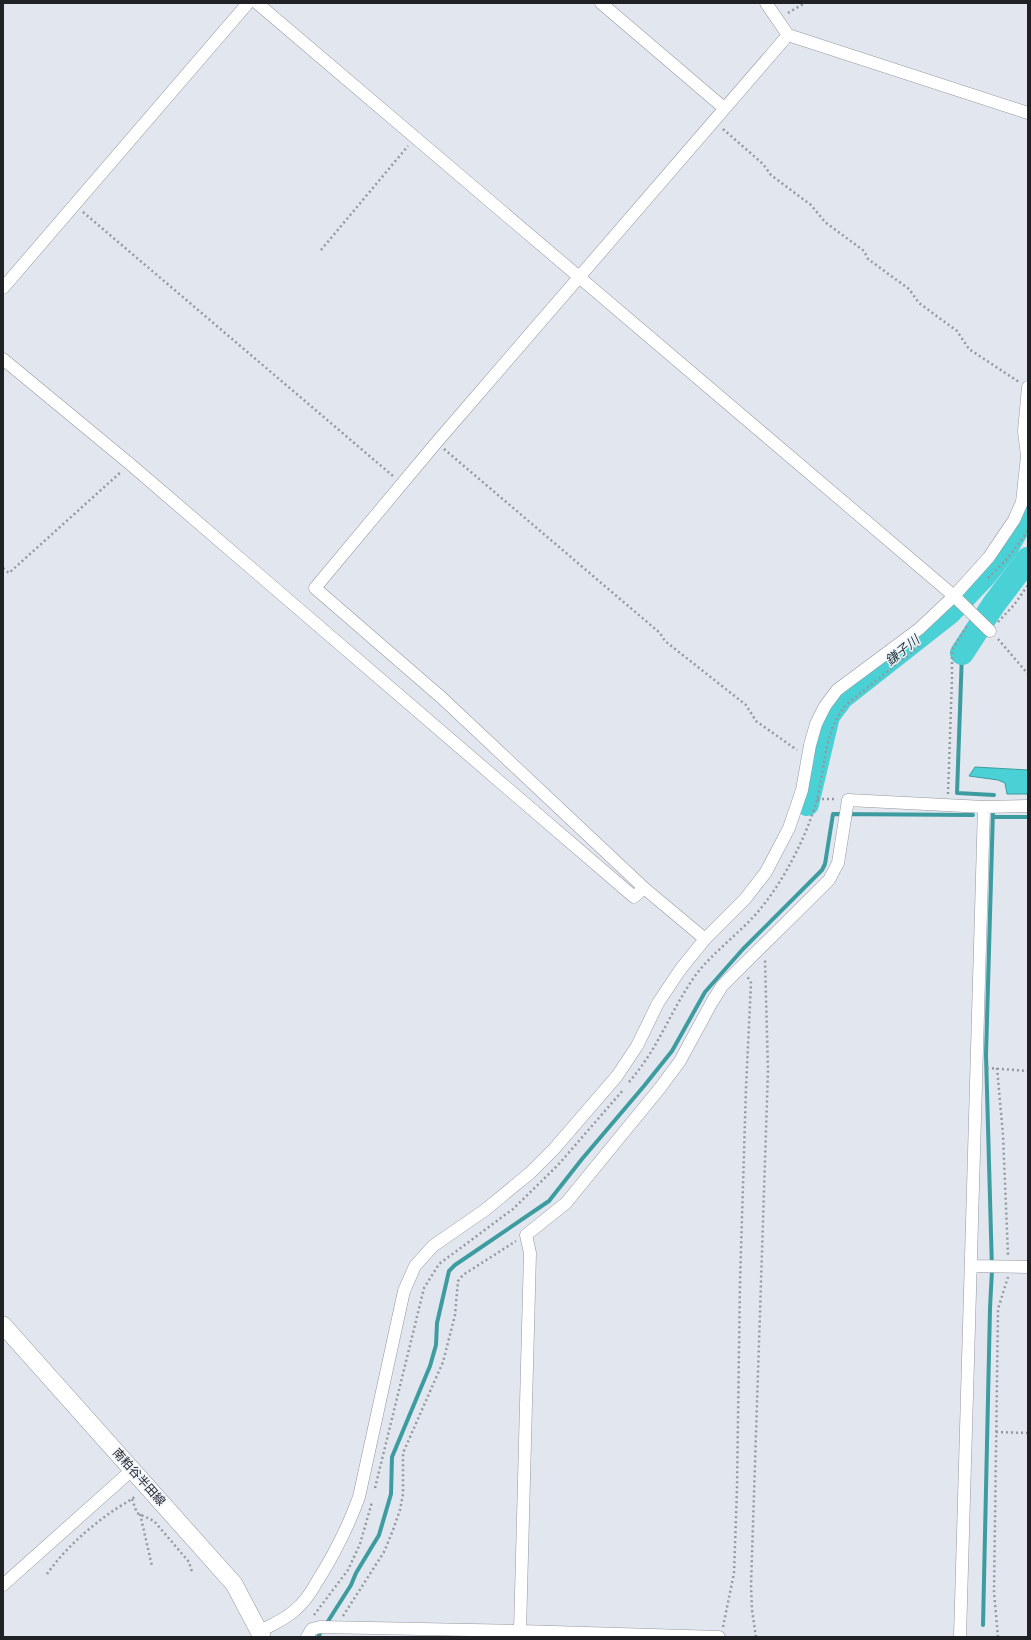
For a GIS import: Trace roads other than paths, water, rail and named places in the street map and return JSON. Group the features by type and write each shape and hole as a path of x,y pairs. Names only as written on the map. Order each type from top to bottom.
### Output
{"main road":[{"name":"南粕谷半田線","path":"3,1325 234,1584 261,1634"}],"street":[{"path":"3,288 248,3"},
{"path":"257,3 954,596 990,631"},
{"path":"601,3 724,108"},
{"path":"766,3 788,35 1028,113"},
{"path":"705,939 644,888 582,828 442,698 315,588 436,443 788,35"},
{"path":"3,359 130,464 634,897 644,888"},
{"path":"261,1634 295,1611 310,1593 336,1552 348,1527 359,1498 404,1291 415,1266 433,1246 485,1210 530,1173 617,1076 637,1046 658,1003 680,970 705,939 745,899 766,872 789,828 802,790 808,755 816,724 825,706 837,690 919,629 954,596 989,557 1014,520 1022,502 1027,456 1024,431 1028,387"},
{"path":"520,1631 530,1252 526,1235 566,1203 660,1088 680,1061 719,991 740,968 829,880 838,863 848,800 984,807 1028,806"},
{"path":"960,1637 984,807"},
{"path":"971,1266 1028,1267"},
{"path":"3,1585 133,1470"},
{"path":"307,1637 312,1629 328,1628 412,1633 520,1631 721,1634"}],"water":[{"path":"975,767 1028,770 1028,794 1007,794 1005,783 998,780 969,776"}],"waterway":[{"name":"鎌子川","path":"807,804 828,716 842,697 950,612 986,574 1007,547 1028,510"},
{"name":"鎌子川","path":"962,653 994,604 1028,559"},
{"path":"962,653 957,793 994,795"},
{"path":"983,1625 992,1270 986,1055 993,810"},
{"path":"318,1637 351,1585 356,1573 379,1535 391,1494 392,1457 430,1366 436,1345 437,1323 449,1271 455,1265 549,1201 672,1051 705,992 743,949 822,870 825,864 833,814 973,815"},
{"path":"993,817 1028,817"}]}
